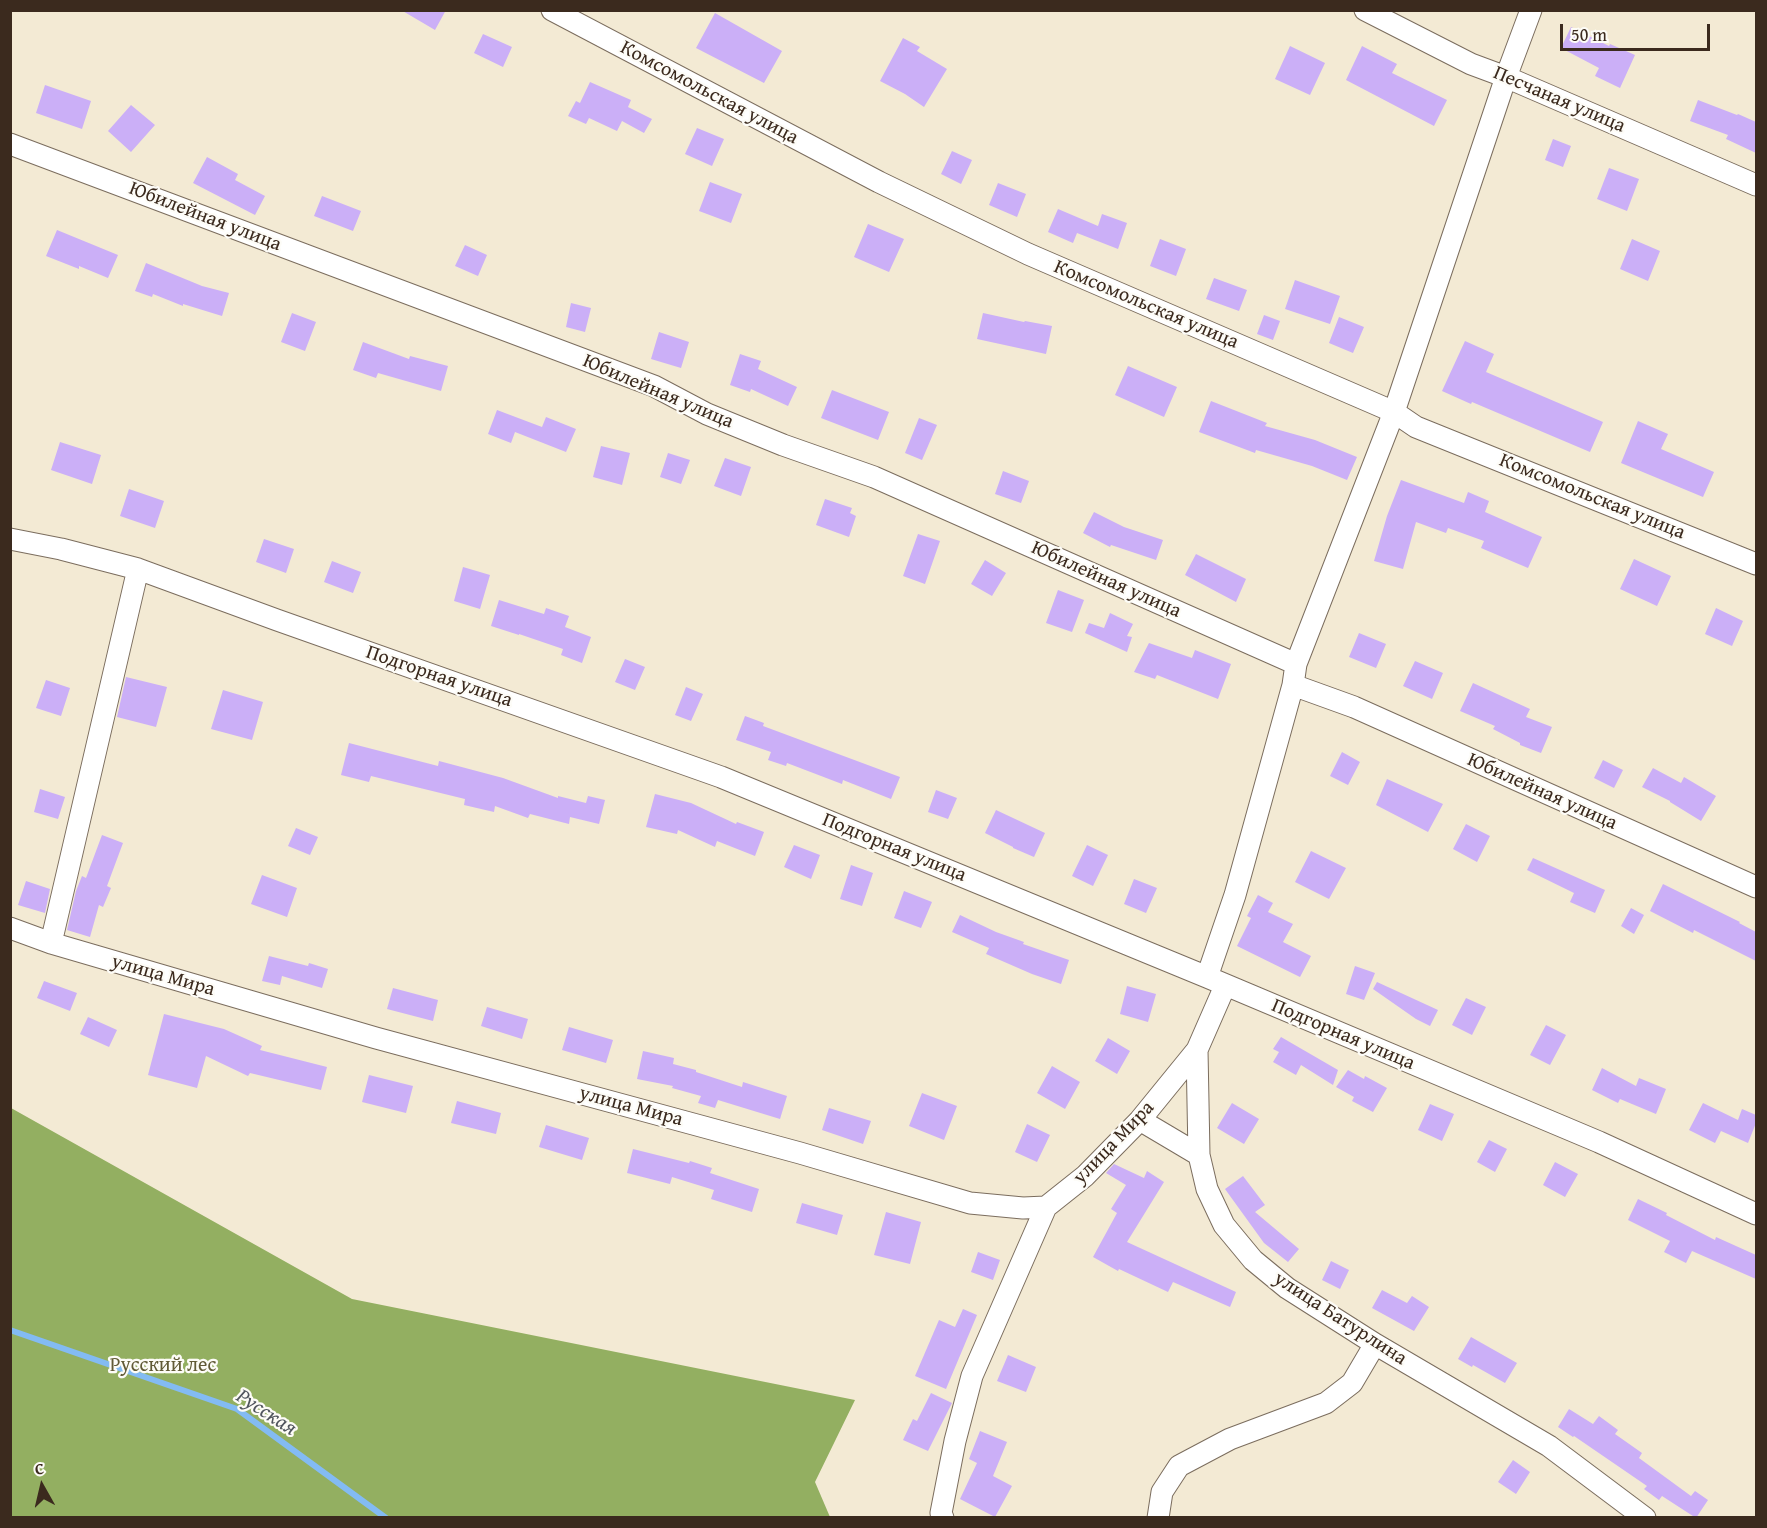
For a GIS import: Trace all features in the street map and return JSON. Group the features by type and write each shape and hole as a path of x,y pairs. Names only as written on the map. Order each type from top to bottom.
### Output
{"street":[{"name":"Комсомольская улица","path":"552,10 879,182 1028,255 1394,412 1416,427 1756,564"},
{"name":"Песчаная улица","path":"1365,10 1471,64 1756,185"},
{"name":"улица Батурлина","path":"1531,10 1506,77 1394,412 1294,674 1235,895 1216,981 1197,1050 1199,1155 1207,1189 1224,1225 1253,1260 1287,1288 1375,1344 1549,1446 1645,1518"},
{"name":"Юбилейная улица","path":"10,144 654,386 707,414 783,445 874,477 1294,674 1354,707 1756,887"},
{"name":"Подгорная улица","path":"10,539 61,549 138,569 721,777 1599,1142 1756,1214"},
{"path":"51,943 138,569"},
{"name":"улица Мира","path":"10,928 51,943 376,1038 800,1153 970,1203 1023,1208 1046,1207 1085,1176 1140,1120 1197,1050"},
{"path":"1140,1120 1199,1155"},
{"path":"943,1518 941,1514 955,1442 972,1376 1046,1207"},
{"path":"1158,1518 1162,1492 1179,1466 1230,1439 1326,1403 1352,1383 1375,1344"}],"green space":[{"name":"Русский лес","path":"11,1108 352,1299 855,1400 815,1482 830,1517 11,1517"}],"building":[{"path":"401,10 446,10 435,30"},
{"path":"715,13 782,51 764,83 696,48"},
{"path":"1571,27 1609,46 1610,44 1635,55 1620,88 1595,76 1599,68 1561,48"},
{"path":"483,34 512,47 503,67 474,53"},
{"path":"903,38 920,47 917,51 947,69 924,107 880,81"},
{"path":"1290,46 1325,63 1310,95 1275,79"},
{"path":"1362,46 1397,64 1392,73 1447,100 1434,126 1346,80"},
{"path":"590,82 631,100 628,107 652,119 644,133 622,121 617,131 589,118 586,124 568,116 576,101 580,103"},
{"path":"45,85 91,101 82,129 36,113"},
{"path":"1698,100 1756,122 1756,153 1726,139 1728,135 1690,121"},
{"path":"131,105 155,125 131,152 108,131"},
{"path":"697,128 724,139 712,166 685,154"},
{"path":"1553,139 1571,146 1563,167 1545,160"},
{"path":"952,151 972,160 961,184 941,174"},
{"path":"207,157 238,174 235,180 265,196 255,215 193,183"},
{"path":"1609,168 1639,179 1627,211 1597,199"},
{"path":"710,182 742,194 731,223 699,211"},
{"path":"998,183 1026,194 1017,217 989,205"},
{"path":"322,196 361,211 353,231 314,216"},
{"path":"1058,209 1098,226 1102,214 1127,223 1118,249 1077,233 1073,243 1048,232"},
{"path":"868,224 904,239 889,272 854,257"},
{"path":"57,230 118,255 108,278 46,256"},
{"path":"1160,239 1186,249 1176,276 1150,266"},
{"path":"1632,239 1660,251 1648,281 1620,269"},
{"path":"465,245 487,255 478,276 455,266"},
{"path":"146,263 202,286 229,293 222,316 183,304 183,306 153,294 152,297 135,291"},
{"path":"1214,278 1247,290 1239,311 1206,299"},
{"path":"1295,280 1340,296 1330,324 1285,309"},
{"path":"571,303 591,308 585,332 566,327"},
{"path":"292,313 316,322 305,351 281,342"},
{"path":"983,313 1052,326 1046,354 977,339"},
{"path":"1264,315 1280,321 1273,340 1257,334"},
{"path":"1339,317 1364,327 1353,353 1329,343"},
{"path":"659,332 689,342 681,368 651,359"},
{"path":"1465,341 1494,354 1486,372 1603,422 1590,452 1442,391"},
{"path":"363,342 409,359 410,356 448,366 441,391 378,373 376,378 353,370"},
{"path":"740,354 761,361 758,369 797,387 788,406 751,389 750,392 730,385"},
{"path":"1128,366 1177,387 1164,417 1115,395"},
{"path":"832,390 889,412 878,440 821,418"},
{"path":"1211,401 1267,423 1265,426 1315,440 1357,457 1347,480 1312,466 1256,450 1255,453 1199,432"},
{"path":"497,410 542,427 546,417 576,429 566,452 515,432 511,443 488,434"},
{"path":"919,418 937,425 922,460 905,453"},
{"path":"1638,421 1668,434 1661,449 1714,472 1703,497 1621,463"},
{"path":"60,442 101,455 92,484 51,470"},
{"path":"601,446 630,453 622,485 593,477"},
{"path":"668,453 690,460 681,484 660,477"},
{"path":"725,458 751,467 741,496 714,486"},
{"path":"1003,471 1029,481 1021,503 995,494"},
{"path":"1401,480 1464,503 1468,492 1489,501 1485,512 1542,537 1528,568 1481,548 1484,541 1448,528 1446,533 1416,522 1403,569 1374,561 1387,516"},
{"path":"129,489 164,501 155,528 120,516"},
{"path":"825,499 852,508 850,513 856,516 849,537 816,525"},
{"path":"1094,512 1124,527 1163,540 1156,560 1111,545 1110,547 1083,533"},
{"path":"918,534 940,541 925,584 903,576"},
{"path":"264,539 294,549 286,573 256,562"},
{"path":"1196,554 1246,579 1236,602 1185,575"},
{"path":"1634,559 1671,576 1657,606 1620,589"},
{"path":"985,560 1006,573 992,596 971,584"},
{"path":"332,561 361,572 353,593 324,582"},
{"path":"463,567 490,575 480,609 454,601"},
{"path":"1058,590 1084,600 1072,632 1046,623"},
{"path":"499,600 544,614 546,608 569,616 565,627 591,637 582,663 561,655 563,649 491,626"},
{"path":"1716,608 1743,621 1732,646 1705,634"},
{"path":"1110,613 1133,624 1127,636 1132,637 1127,652 1085,633 1089,623 1104,628"},
{"path":"1359,633 1386,644 1376,668 1349,657"},
{"path":"1149,643 1192,658 1195,650 1231,664 1218,699 1157,675 1155,679 1134,672"},
{"path":"625,659 645,667 635,690 615,682"},
{"path":"1415,661 1443,673 1432,699 1403,686"},
{"path":"126,677 167,687 156,727 117,717"},
{"path":"46,680 70,688 61,716 36,708"},
{"path":"1473,683 1530,709 1526,717 1552,727 1541,753 1520,745 1493,729 1495,726 1460,711"},
{"path":"686,687 703,694 691,721 675,715"},
{"path":"223,690 263,702 252,740 211,729"},
{"path":"745,716 764,723 763,726 900,777 891,799 843,780 842,784 787,763 786,766 768,760 771,752 736,740"},
{"path":"349,743 438,766 439,761 503,778 558,798 558,796 586,803 588,796 605,800 599,824 570,817 569,824 530,814 528,818 495,806 494,812 464,805 465,799 371,776 369,782 341,775"},
{"path":"1342,752 1360,762 1348,785 1330,776"},
{"path":"1603,760 1623,770 1614,788 1594,778"},
{"path":"1653,768 1681,783 1684,777 1716,796 1701,821 1670,801 1642,787"},
{"path":"1387,779 1443,804 1428,832 1376,805"},
{"path":"40,789 65,797 58,819 34,812"},
{"path":"936,790 957,798 948,819 928,812"},
{"path":"655,794 691,803 736,824 737,822 764,832 755,856 717,841 715,847 678,830 677,834 646,827"},
{"path":"996,810 1045,833 1034,857 985,833"},
{"path":"1466,824 1490,836 1477,862 1453,849"},
{"path":"296,828 318,837 310,855 288,846"},
{"path":"102,835 123,843 107,886 111,888 103,907 99,905 90,937 67,930 76,891 82,876 86,878"},
{"path":"794,845 820,855 811,879 784,867"},
{"path":"1087,845 1108,855 1093,886 1072,876"},
{"path":"1311,851 1346,868 1329,899 1295,882"},
{"path":"1533,858 1605,890 1595,913 1570,902 1574,893 1527,870"},
{"path":"851,865 873,873 862,906 840,899"},
{"path":"262,875 297,888 287,917 251,904"},
{"path":"1134,879 1157,888 1146,913 1124,904"},
{"path":"26,881 50,889 45,913 18,905"},
{"path":"1663,884 1756,932 1756,961 1650,911"},
{"path":"904,891 932,902 921,928 894,918"},
{"path":"1258,895 1273,903 1268,912 1293,924 1283,942 1311,956 1300,977 1237,946 1251,918 1247,916"},
{"path":"1631,908 1644,915 1634,934 1621,926"},
{"path":"960,915 1024,942 1023,944 1069,960 1061,984 986,954 989,948 952,932"},
{"path":"269,956 328,969 322,988 282,976 280,985 262,981"},
{"path":"1355,966 1375,973 1364,1000 1346,994"},
{"path":"44,981 77,993 70,1011 37,998"},
{"path":"1377,982 1438,1010 1430,1026 1373,989"},
{"path":"1127,986 1156,994 1148,1022 1120,1014"},
{"path":"393,988 438,1000 433,1021 387,1009"},
{"path":"1466,998 1486,1007 1472,1035 1452,1025"},
{"path":"487,1007 528,1019 522,1039 481,1026"},
{"path":"164,1014 224,1029 262,1046 260,1050 327,1067 321,1090 250,1073 248,1076 206,1056 197,1088 148,1075"},
{"path":"88,1017 117,1030 109,1047 80,1034"},
{"path":"1546,1025 1566,1035 1550,1065 1530,1055"},
{"path":"569,1027 613,1040 606,1063 562,1050"},
{"path":"1281,1037 1338,1070 1333,1085 1301,1065 1296,1075 1273,1062 1279,1052 1273,1049"},
{"path":"1108,1038 1130,1051 1117,1074 1095,1061"},
{"path":"643,1051 674,1058 673,1064 742,1087 743,1082 787,1096 780,1119 718,1100 715,1108 698,1103 701,1096 672,1088 673,1086 637,1079"},
{"path":"1052,1066 1080,1082 1065,1109 1037,1093"},
{"path":"1602,1068 1636,1086 1639,1078 1666,1089 1656,1114 1620,1099 1618,1103 1592,1090"},
{"path":"1348,1070 1387,1088 1373,1112 1352,1101 1354,1097 1336,1087"},
{"path":"369,1075 413,1086 406,1113 362,1102"},
{"path":"922,1093 957,1106 944,1140 909,1126"},
{"path":"457,1101 501,1113 496,1134 451,1123"},
{"path":"1232,1103 1259,1119 1244,1144 1217,1128"},
{"path":"1703,1103 1738,1120 1742,1109 1756,1115 1756,1123 1748,1143 1721,1131 1715,1143 1689,1130"},
{"path":"1430,1104 1454,1114 1442,1141 1418,1130"},
{"path":"829,1108 871,1121 863,1144 822,1130"},
{"path":"1027,1124 1050,1135 1037,1162 1015,1152"},
{"path":"546,1125 589,1138 582,1160 539,1147"},
{"path":"1489,1140 1507,1149 1495,1172 1477,1162"},
{"path":"633,1149 689,1163 690,1161 712,1168 710,1173 759,1189 752,1212 711,1199 714,1190 672,1177 670,1184 627,1173"},
{"path":"1555,1162 1578,1174 1565,1197 1543,1185"},
{"path":"1114,1164 1144,1178 1147,1171 1164,1182 1127,1242 1236,1292 1230,1307 1173,1282 1168,1292 1119,1269 1118,1271 1093,1257 1117,1213 1111,1209 1126,1185 1106,1173"},
{"path":"1243,1176 1265,1205 1255,1212 1299,1249 1288,1262 1264,1243 1225,1189"},
{"path":"1638,1199 1715,1240 1716,1237 1756,1255 1756,1279 1692,1251 1686,1263 1664,1252 1670,1241 1628,1220"},
{"path":"802,1203 843,1215 837,1235 796,1223"},
{"path":"886,1212 921,1222 910,1264 874,1255"},
{"path":"978,1252 1000,1260 993,1280 971,1272"},
{"path":"1331,1261 1349,1270 1340,1289 1322,1280"},
{"path":"1382,1290 1407,1303 1412,1296 1429,1307 1414,1331 1372,1308"},
{"path":"963,1309 977,1315 946,1389 915,1376 939,1320 955,1327"},
{"path":"1471,1337 1517,1363 1505,1383 1458,1359"},
{"path":"1008,1355 1036,1367 1026,1392 997,1381"},
{"path":"931,1393 952,1403 928,1451 903,1440 913,1419 917,1421"},
{"path":"1569,1409 1593,1424 1599,1416 1618,1430 1615,1434 1642,1453 1639,1458 1691,1496 1695,1491 1708,1500 1696,1518 1662,1496 1659,1500 1644,1489 1647,1486 1558,1427"},
{"path":"980,1431 1007,1442 993,1476 1012,1486 995,1517 960,1499 977,1463 969,1459"},
{"path":"1513,1460 1530,1472 1516,1494 1498,1482"}],"waterway":[{"name":"Русская","path":"10,1330 237,1409 386,1518"}]}
